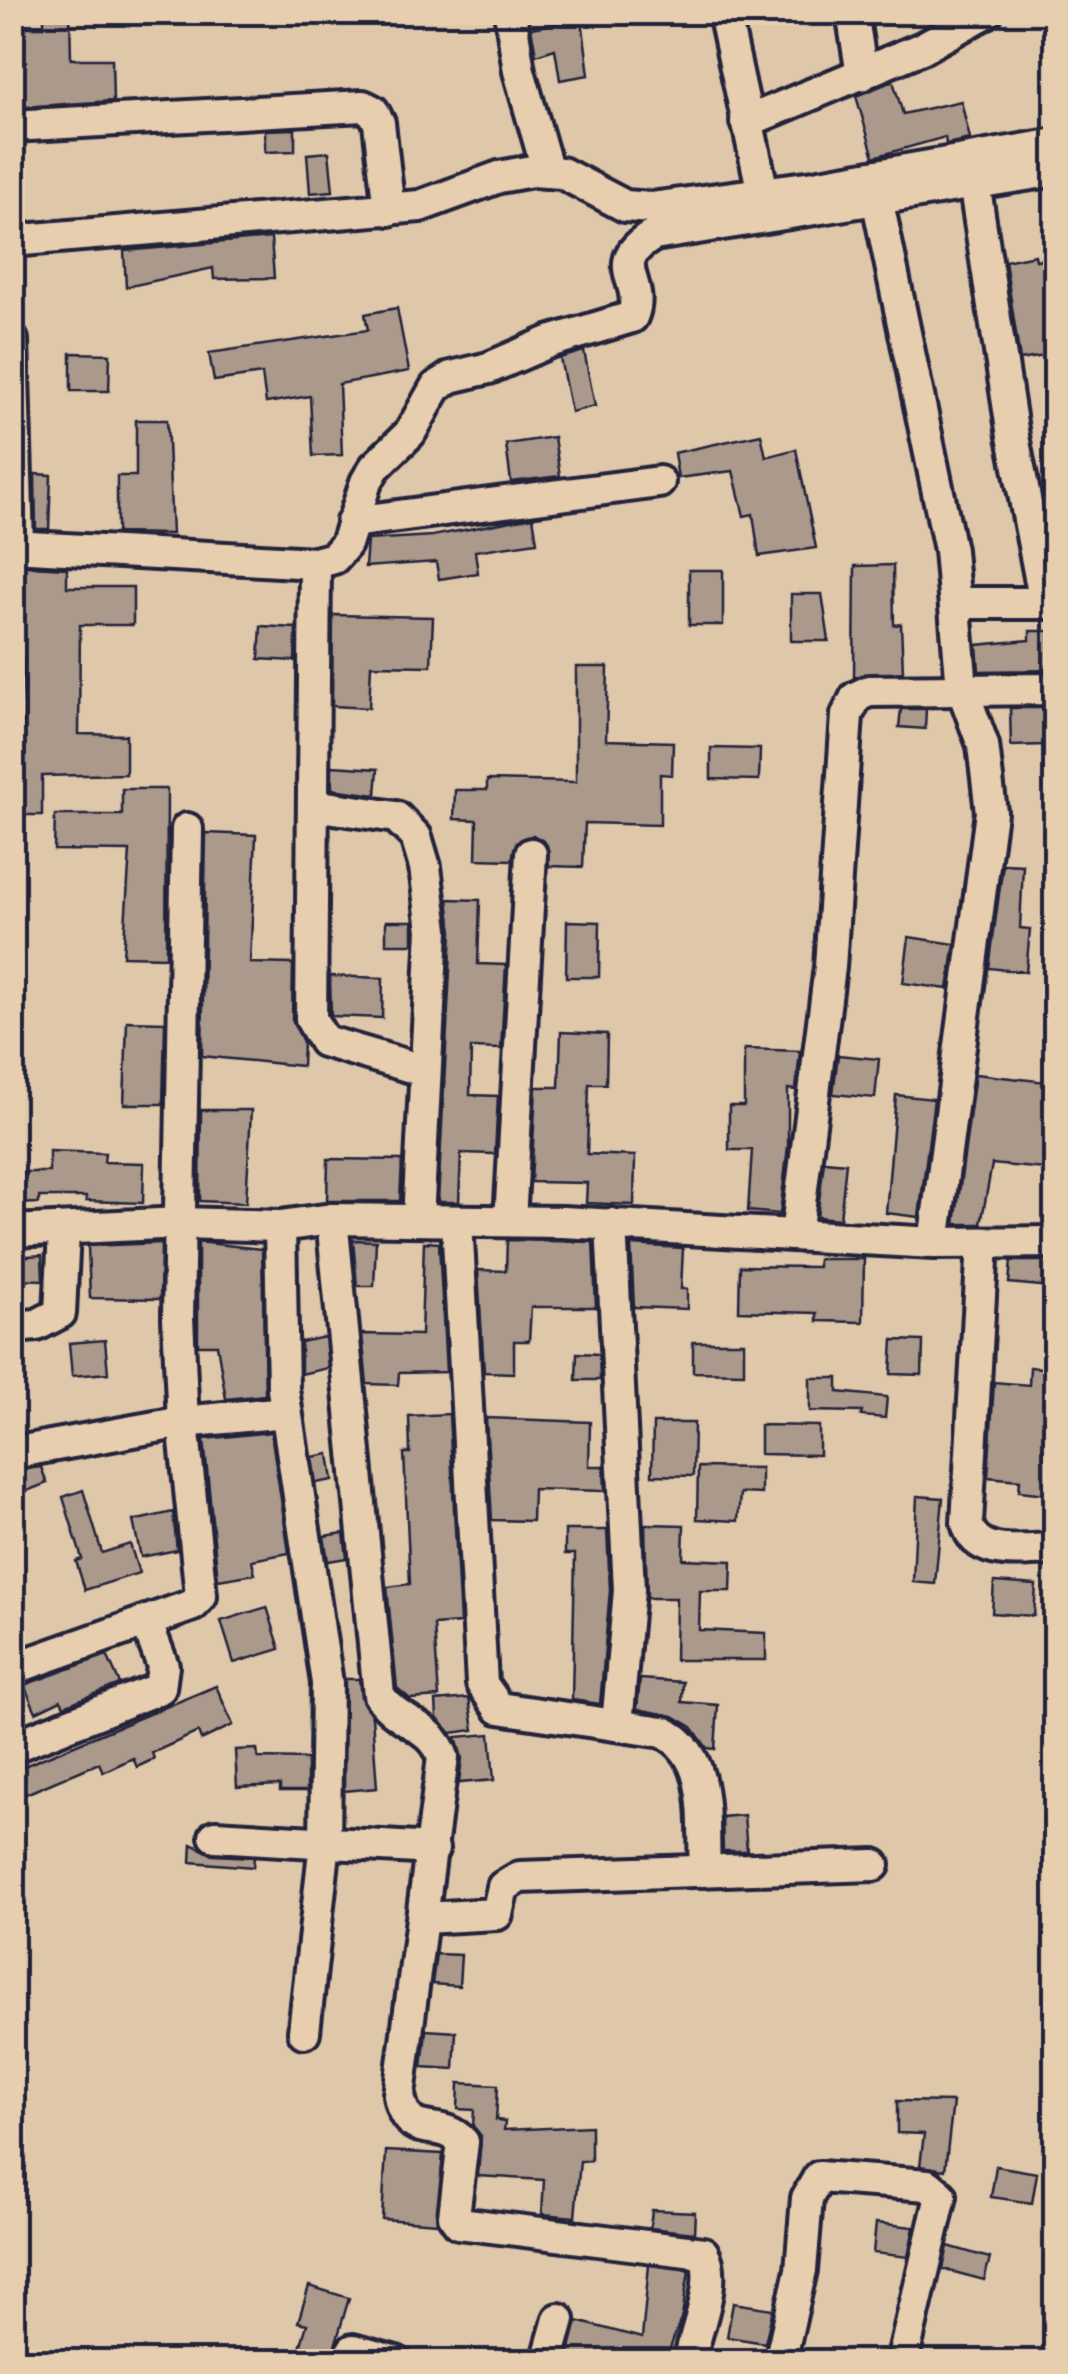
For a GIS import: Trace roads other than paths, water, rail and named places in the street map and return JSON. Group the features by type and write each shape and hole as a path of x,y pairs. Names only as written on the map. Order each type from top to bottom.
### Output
{"street":[{"path":"510,12 519,71 548,172"},
{"path":"724,12 763,193"},
{"path":"852,12 862,75"},
{"path":"746,122 862,75 987,12"},
{"path":"12,126 363,106 372,111 379,123 389,210"},
{"path":"23,240 279,215 389,210 439,202 500,177 548,172 636,208 763,193 1056,144"},
{"path":"12,340 15,546 316,562 334,558 346,544 375,467 410,433 436,387 450,377 489,368 549,342 632,317 635,299 627,264 641,242 674,229 1056,170"},
{"path":"957,603 1050,603 974,182"},
{"path":"876,198 930,446 957,603 962,688 983,745 992,812 934,1243"},
{"path":"352,522 659,482"},
{"path":"316,562 311,1019 324,1041 425,1071"},
{"path":"796,1235 830,967 846,715 856,697 869,691 1056,689"},
{"path":"313,805 396,817 416,838 433,912 418,1220"},
{"path":"12,1669 193,1605 201,1596 183,1422 181,1223 187,829"},
{"path":"510,1221 530,854"},
{"path":"332,1219 379,1695 390,1712 426,1730 438,1743 442,1785 399,2095 402,2114 411,2124 456,2134 463,2142 454,2216 474,2228 703,2253 708,2262 708,2279 689,2362"},
{"path":"12,1231 181,1223 280,1226 332,1219 457,1220 611,1224 934,1243 1056,1242"},
{"path":"457,1220 482,1684 499,1708 662,1732 680,1740 700,1777 705,1871"},
{"path":"611,1224 629,1590 617,1726"},
{"path":"280,1226 278,1332 286,1412 327,1683 325,1842 304,2032"},
{"path":"12,1327 37,1324 60,1313 64,1231"},
{"path":"983,1243 970,1536 979,1545 996,1549 1056,1549"},
{"path":"12,1452 183,1422 286,1412"},
{"path":"12,1747 160,1688 163,1666 146,1621"},
{"path":"215,1836 433,1848"},
{"path":"423,1918 497,1914 503,1887 508,1880 520,1877 874,1865"},
{"path":"780,2362 800,2270 808,2198 819,2177 928,2185 941,2196 902,2362"},
{"path":"548,2362 559,2320"},
{"path":"353,2350 396,2362"}]}
